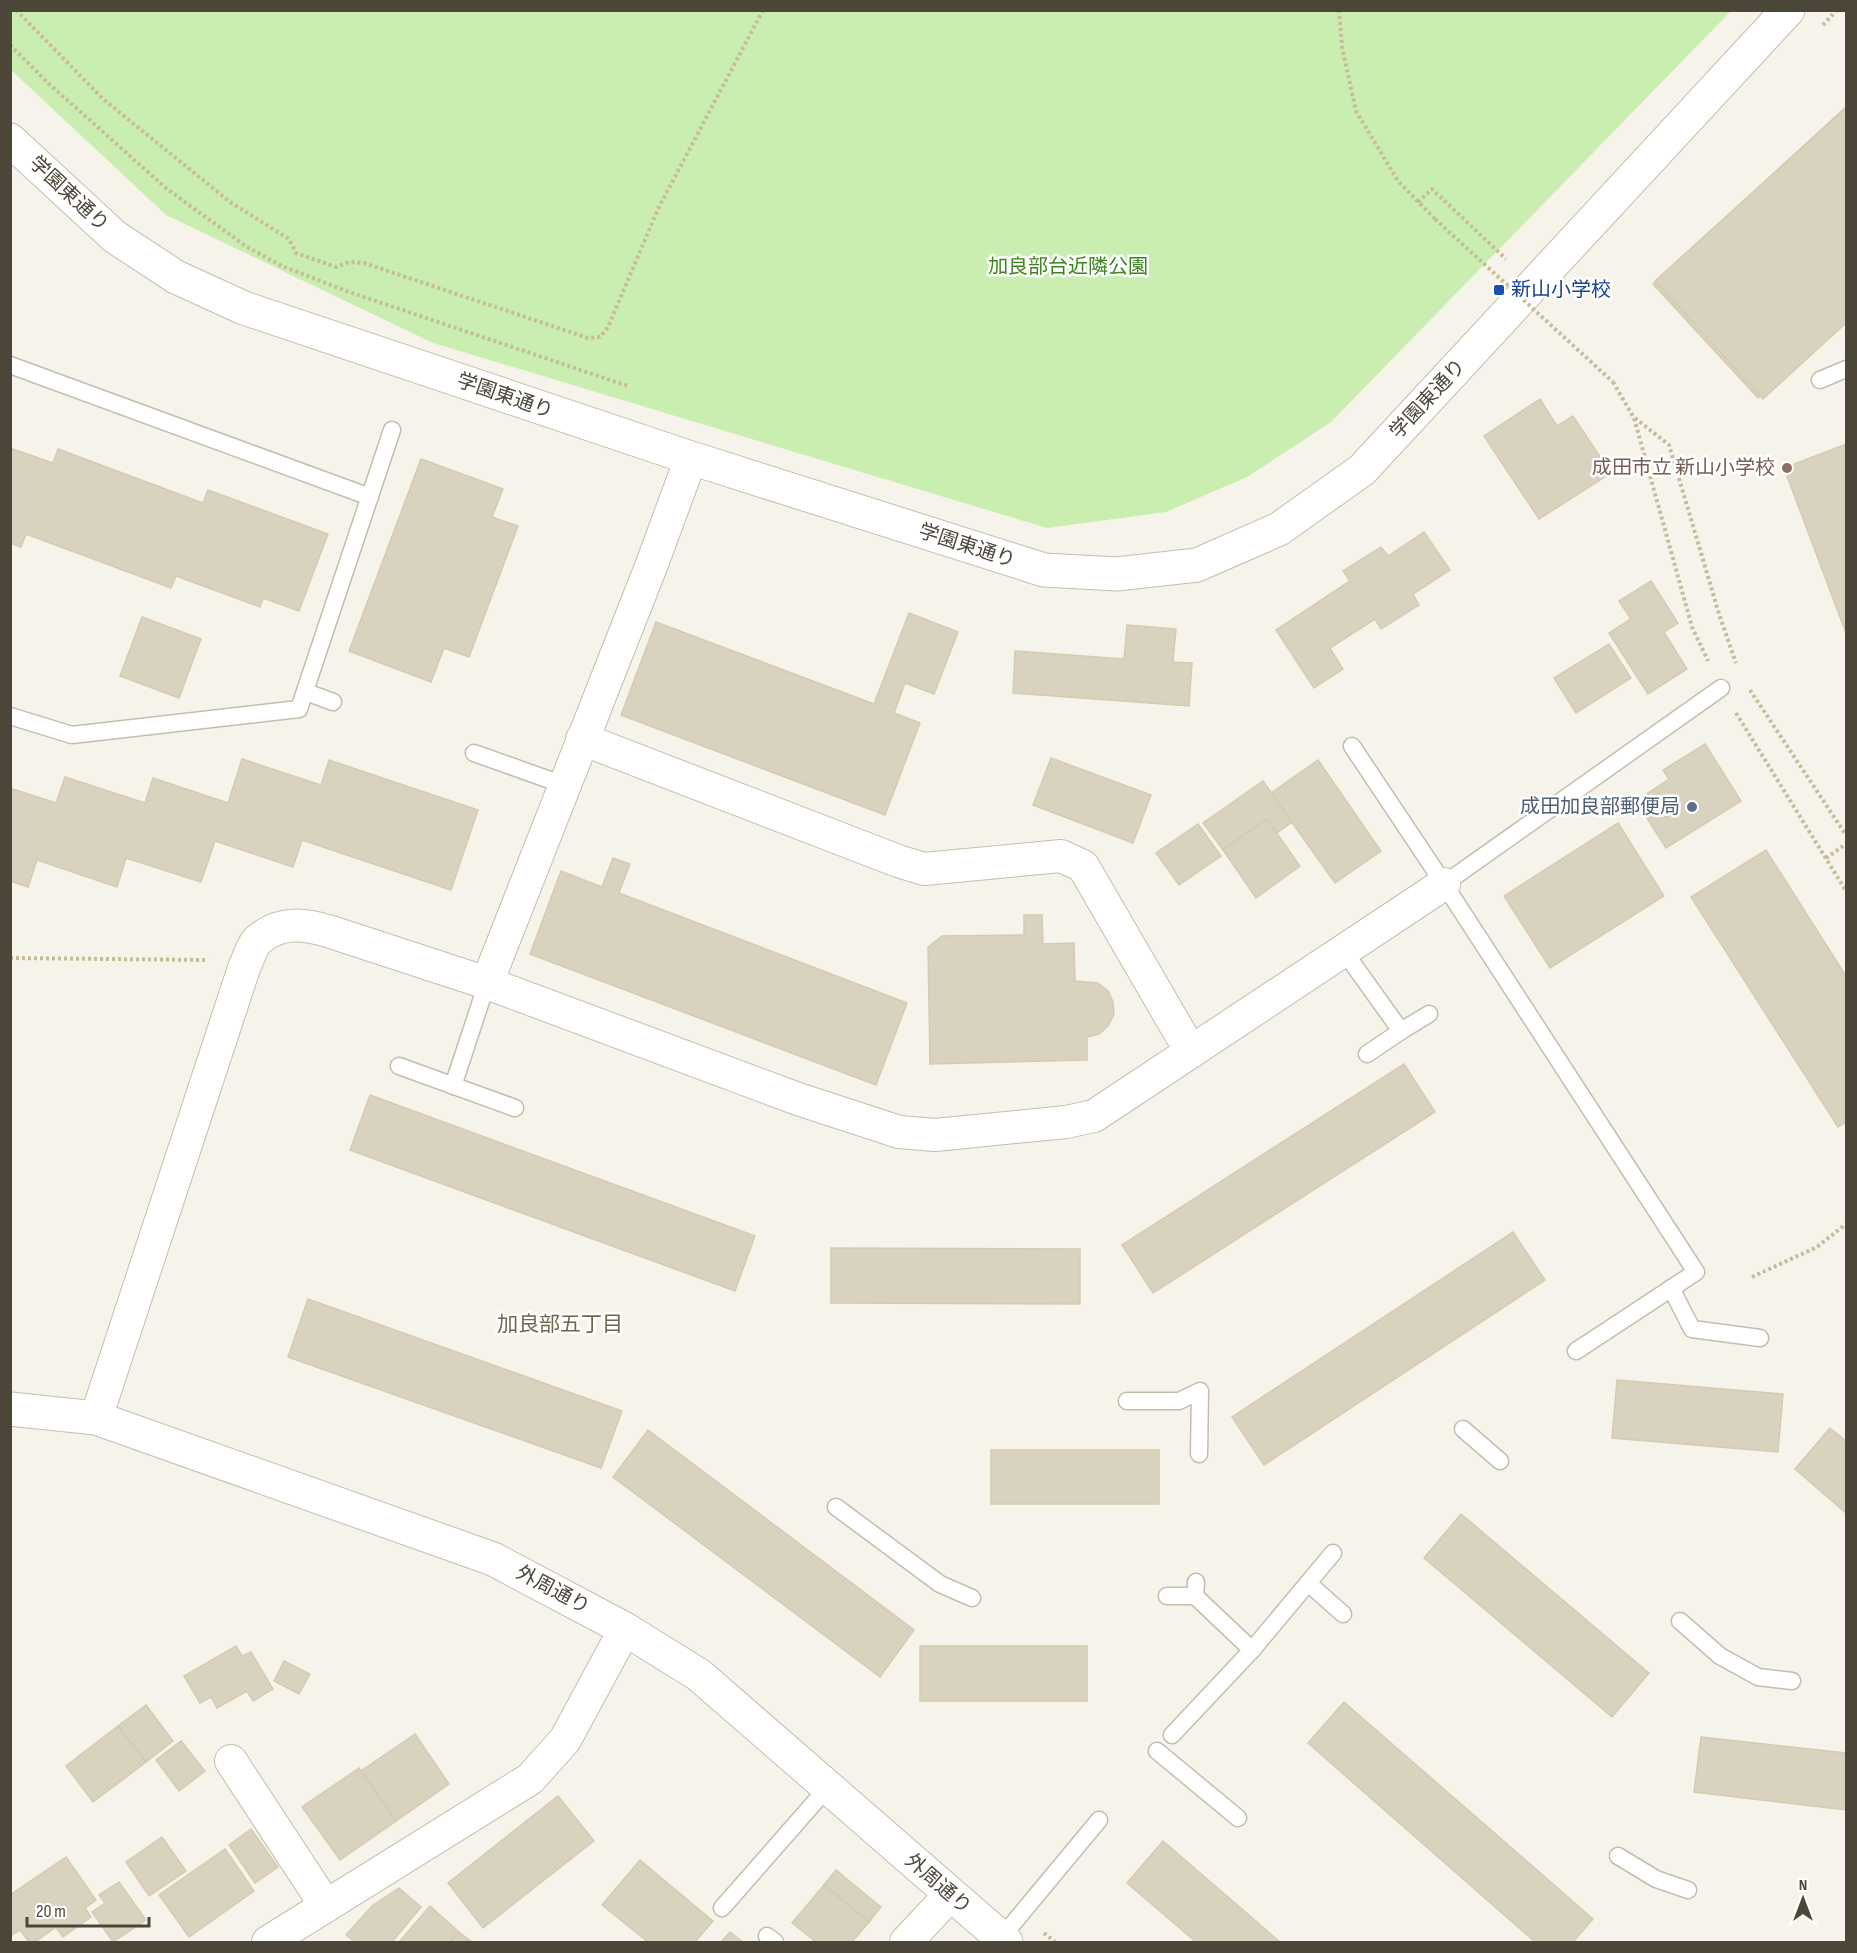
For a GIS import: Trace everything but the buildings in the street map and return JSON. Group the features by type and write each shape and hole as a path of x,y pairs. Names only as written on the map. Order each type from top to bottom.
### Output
{"street":[{"name":"学園東通り","path":"10,140 115,237 186,282 244,308 691,458 1044,570 1117,574 1197,565 1279,529 1362,470 1788,10"},
{"path":"487,983 652,564 691,458"},
{"path":"582,739 924,869 1061,856 1083,866 1191,1052"},
{"path":"96,1418 244,968 258,939 280,928 302,924 328,931 487,983 798,1099 899,1132 935,1134 1066,1122 1094,1116 1444,884"},
{"name":"外周通り","path":"10,1409 96,1418 493,1558 625,1629 699,1675 1003,1940"},
{"path":"268,1942 530,1779 565,1740 625,1629"},
{"path":"231,1761 326,1906"},
{"path":"906,1942 951,1894"}],"lane":[{"path":"10,365 370,496"},
{"path":"1820,380 1846,369"},
{"path":"10,716 72,735 299,709 392,430"},
{"path":"1444,884 1721,688"},
{"path":"306,692 333,702"},
{"path":"1352,746 1695,1272 1576,1351"},
{"path":"474,753 564,786"},
{"path":"1343,950 1401,1031"},
{"path":"453,1086 487,983"},
{"path":"1366,1054 1429,1014"},
{"path":"399,1066 515,1108"},
{"path":"1671,1288 1692,1329 1760,1338"},
{"path":"1127,1401 1179,1401 1200,1391 1199,1454"},
{"path":"1463,1429 1500,1461"},
{"path":"836,1506 940,1584 972,1598"},
{"path":"1172,1735 1251,1650 1333,1553"},
{"path":"1308,1583 1343,1614"},
{"path":"1167,1596 1196,1589 1251,1650"},
{"path":"1680,1621 1720,1656 1758,1677 1792,1681"},
{"path":"1157,1751 1238,1818"},
{"path":"722,1908 828,1787"},
{"path":"1003,1940 1099,1820"},
{"path":"1618,1856 1656,1879 1688,1890"}],"path":[{"path":"16,10 103,99 230,202 289,239 296,253 336,267 349,262 363,263 588,338 600,337 608,327 658,209 763,10"},
{"path":"1339,10 1342,47 1356,111 1398,181 1435,219 1613,382 1634,418 1692,627 1721,688 1846,891"},
{"path":"10,45 48,83 166,189 247,247 282,266 346,291 628,386"},
{"path":"1418,202 1432,189 1506,260 1514,251"},
{"path":"1634,418 1669,445 1737,667"},
{"path":"1747,686 1846,834"},
{"path":"1826,858 1846,844"},
{"path":"10,958 217,960 244,968"},
{"path":"1752,1277 1817,1247 1846,1224"}],"green space":[{"name":"加良部台近隣公園","path":"10,11 1731,11 1331,422 1247,477 1166,512 1047,528 433,343 166,215 11,70"}],"place":[{"name":"新山小学校","path":"1499,290"},
{"name":"成田市立 新山小学校","path":"1787,468"},
{"name":"成田加良部郵便局","path":"1692,807"}],"district":[{"name":"加良部五丁目","path":"560,1324"}]}
